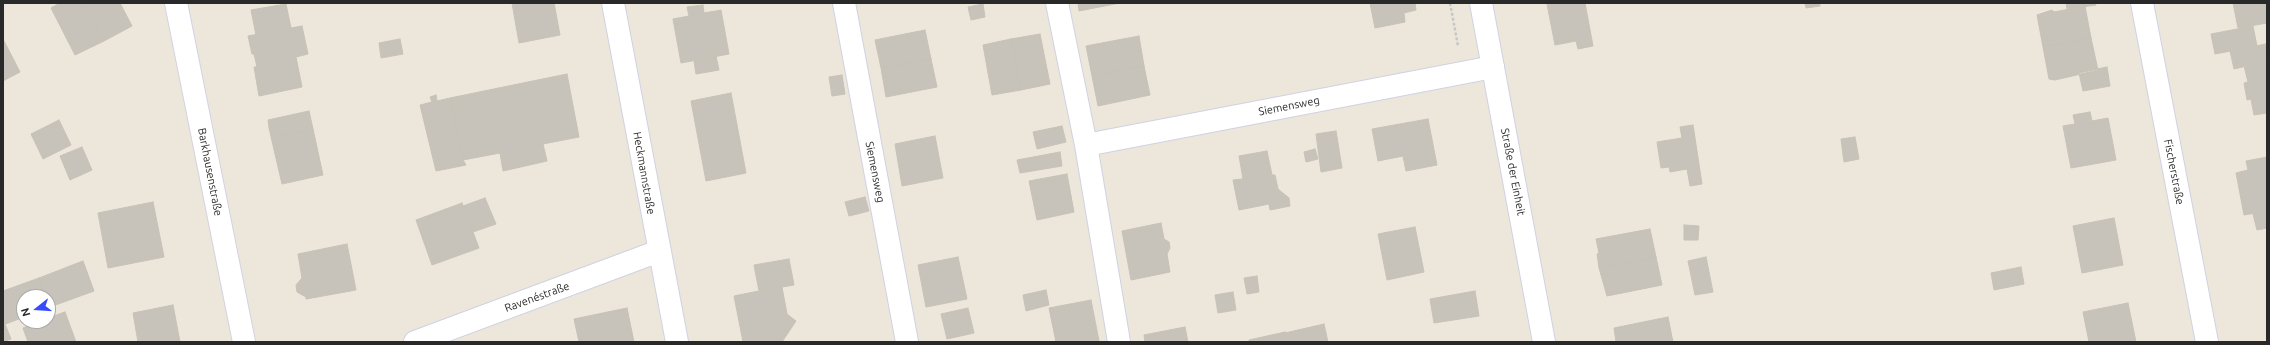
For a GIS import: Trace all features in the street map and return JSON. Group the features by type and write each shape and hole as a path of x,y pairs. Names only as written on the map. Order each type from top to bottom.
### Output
{"street":[{"name":"Barkhausenstraße","path":"176,3 244,342"},
{"name":"Heckmannstraße","path":"613,3 677,342"},
{"name":"Siemensweg","path":"844,3 907,342"},
{"path":"1057,3 1086,145 1119,342"},
{"name":"Straße der Einheit","path":"1481,3 1544,342"},
{"name":"Fischerstraße","path":"2142,3 2207,342"},
{"name":"Siemensweg","path":"1086,145 1493,67"},
{"name":"Ravenéstraße","path":"416,342 659,251"}],"building":[{"path":"60,3 84,3 104,41 75,55 51,8"},
{"path":"84,3 120,3 132,26 104,41"},
{"path":"512,3 554,3 560,35 519,43"},
{"path":"1078,3 1120,3 1079,11"},
{"path":"1370,3 1415,3 1416,10 1404,13 1405,22 1375,28"},
{"path":"1585,3 1593,46 1578,49 1576,41 1555,45 1547,4"},
{"path":"1805,3 1820,3 1820,6 1806,8"},
{"path":"2066,3 2095,3 2096,5 2067,9"},
{"path":"2233,3 2267,3 2267,23 2238,28"},
{"path":"286,4 291,28 256,35 251,10"},
{"path":"983,4 985,17 971,20 968,7"},
{"path":"703,5 704,13 721,10 729,54 681,63 673,19 689,16 687,7"},
{"path":"2085,6 2091,38 2043,47 2037,15 2052,10 2054,12"},
{"path":"302,26 308,54 296,57 302,87 259,96 254,67 257,67 248,36"},
{"path":"2253,26 2257,46 2215,54 2211,34"},
{"path":"925,30 931,59 881,68 875,40"},
{"path":"1040,34 1050,84 1021,90 1011,39"},
{"path":"1139,36 1144,66 1092,76 1086,46"},
{"path":"2091,38 2098,70 2055,80 2049,79 2043,47"},
{"path":"3,39 20,72 3,81"},
{"path":"400,39 403,54 381,58 379,43"},
{"path":"1011,39 1021,90 992,95 983,45"},
{"path":"2266,44 2267,61 2234,69 2230,51"},
{"path":"716,56 719,70 696,74 694,61"},
{"path":"931,59 937,87 886,97 881,68"},
{"path":"2267,61 2267,113 2254,115 2251,99 2247,100 2244,83 2248,82 2244,66"},
{"path":"1144,66 1150,95 1098,106 1092,76"},
{"path":"2107,67 2110,86 2083,91 2079,73"},
{"path":"567,74 579,137 543,144 547,161 503,171 500,153 463,160 450,98"},
{"path":"842,75 845,94 832,96 829,77"},
{"path":"731,93 746,173 706,181 691,101"},
{"path":"436,95 437,101 450,98 463,160 466,165 436,171 420,105 432,102 430,97"},
{"path":"309,111 313,129 276,137 273,127 269,128 268,120"},
{"path":"2090,112 2092,121 2108,118 2116,160 2071,168 2063,126 2075,124 2073,115"},
{"path":"1428,119 1437,165 1406,171 1403,156 1378,161 1372,129"},
{"path":"59,120 71,145 43,159 31,134"},
{"path":"1693,125 1702,184 1690,186 1687,169 1670,172 1669,167 1661,168 1657,142 1682,138 1680,127"},
{"path":"1062,126 1066,142 1037,149 1033,132"},
{"path":"273,127 276,137 313,129 323,175 282,184 269,128"},
{"path":"1336,131 1342,168 1321,172 1316,134"},
{"path":"935,136 943,178 902,186 895,144"},
{"path":"1855,137 1859,159 1844,162 1841,139"},
{"path":"82,147 92,170 70,180 60,156"},
{"path":"1315,149 1318,159 1306,162 1304,152"},
{"path":"1267,151 1272,175 1275,175 1278,189 1289,198 1290,206 1270,210 1269,204 1239,210 1233,180 1243,179 1239,156"},
{"path":"1060,152 1062,166 1020,173 1017,160"},
{"path":"2267,157 2267,211 2244,215 2236,173 2248,170 2246,161"},
{"path":"1067,174 1074,212 1037,220 1029,181"},
{"path":"865,197 869,211 849,216 845,202"},
{"path":"485,198 496,224 473,232 463,206"},
{"path":"153,202 164,257 108,268 98,213"},
{"path":"462,203 479,248 432,265 416,220"},
{"path":"2267,211 2267,228 2257,230 2253,214"},
{"path":"2114,218 2123,265 2082,273 2073,226"},
{"path":"1161,223 1164,239 1169,242 1170,248 1167,254 1170,272 1131,280 1122,231"},
{"path":"1684,225 1699,226 1698,240 1684,240"},
{"path":"1415,227 1424,272 1387,280 1378,234"},
{"path":"1650,229 1656,257 1599,268 1597,254 1599,253 1596,239"},
{"path":"347,244 356,290 306,299 306,297 297,292 296,285 302,278 298,254"},
{"path":"958,257 967,299 926,307 918,265"},
{"path":"1656,257 1662,285 1607,296 1599,268"},
{"path":"1706,257 1713,292 1695,295 1688,261"},
{"path":"789,259 794,285 782,287 787,314 796,321 782,342 743,342 734,296 759,291 754,265"},
{"path":"83,261 94,291 56,305 56,289 43,289 39,278"},
{"path":"2021,267 2024,284 1994,290 1991,273"},
{"path":"1257,276 1259,292 1247,294 1244,278"},
{"path":"39,278 43,289 16,289 16,320 3,325 3,291"},
{"path":"1046,290 1049,305 1026,311 1023,295"},
{"path":"1475,291 1479,316 1434,323 1430,299"},
{"path":"1233,292 1236,310 1218,313 1215,295"},
{"path":"1091,300 1099,341 1056,342 1049,308"},
{"path":"2128,303 2136,342 2089,342 2083,312"},
{"path":"173,305 180,342 138,342 133,313"},
{"path":"627,308 634,342 579,342 574,319"},
{"path":"968,308 974,333 947,339 941,314"},
{"path":"65,312 76,342 28,342 23,329 56,329 56,315"},
{"path":"1668,317 1673,342 1616,342 1614,328"},
{"path":"5,324 11,339 3,342 3,325"},
{"path":"1324,324 1328,342 1287,342 1285,333"},
{"path":"1185,327 1188,342 1145,342 1144,335"},
{"path":"1285,332 1287,342 1249,342 1249,340"}]}
